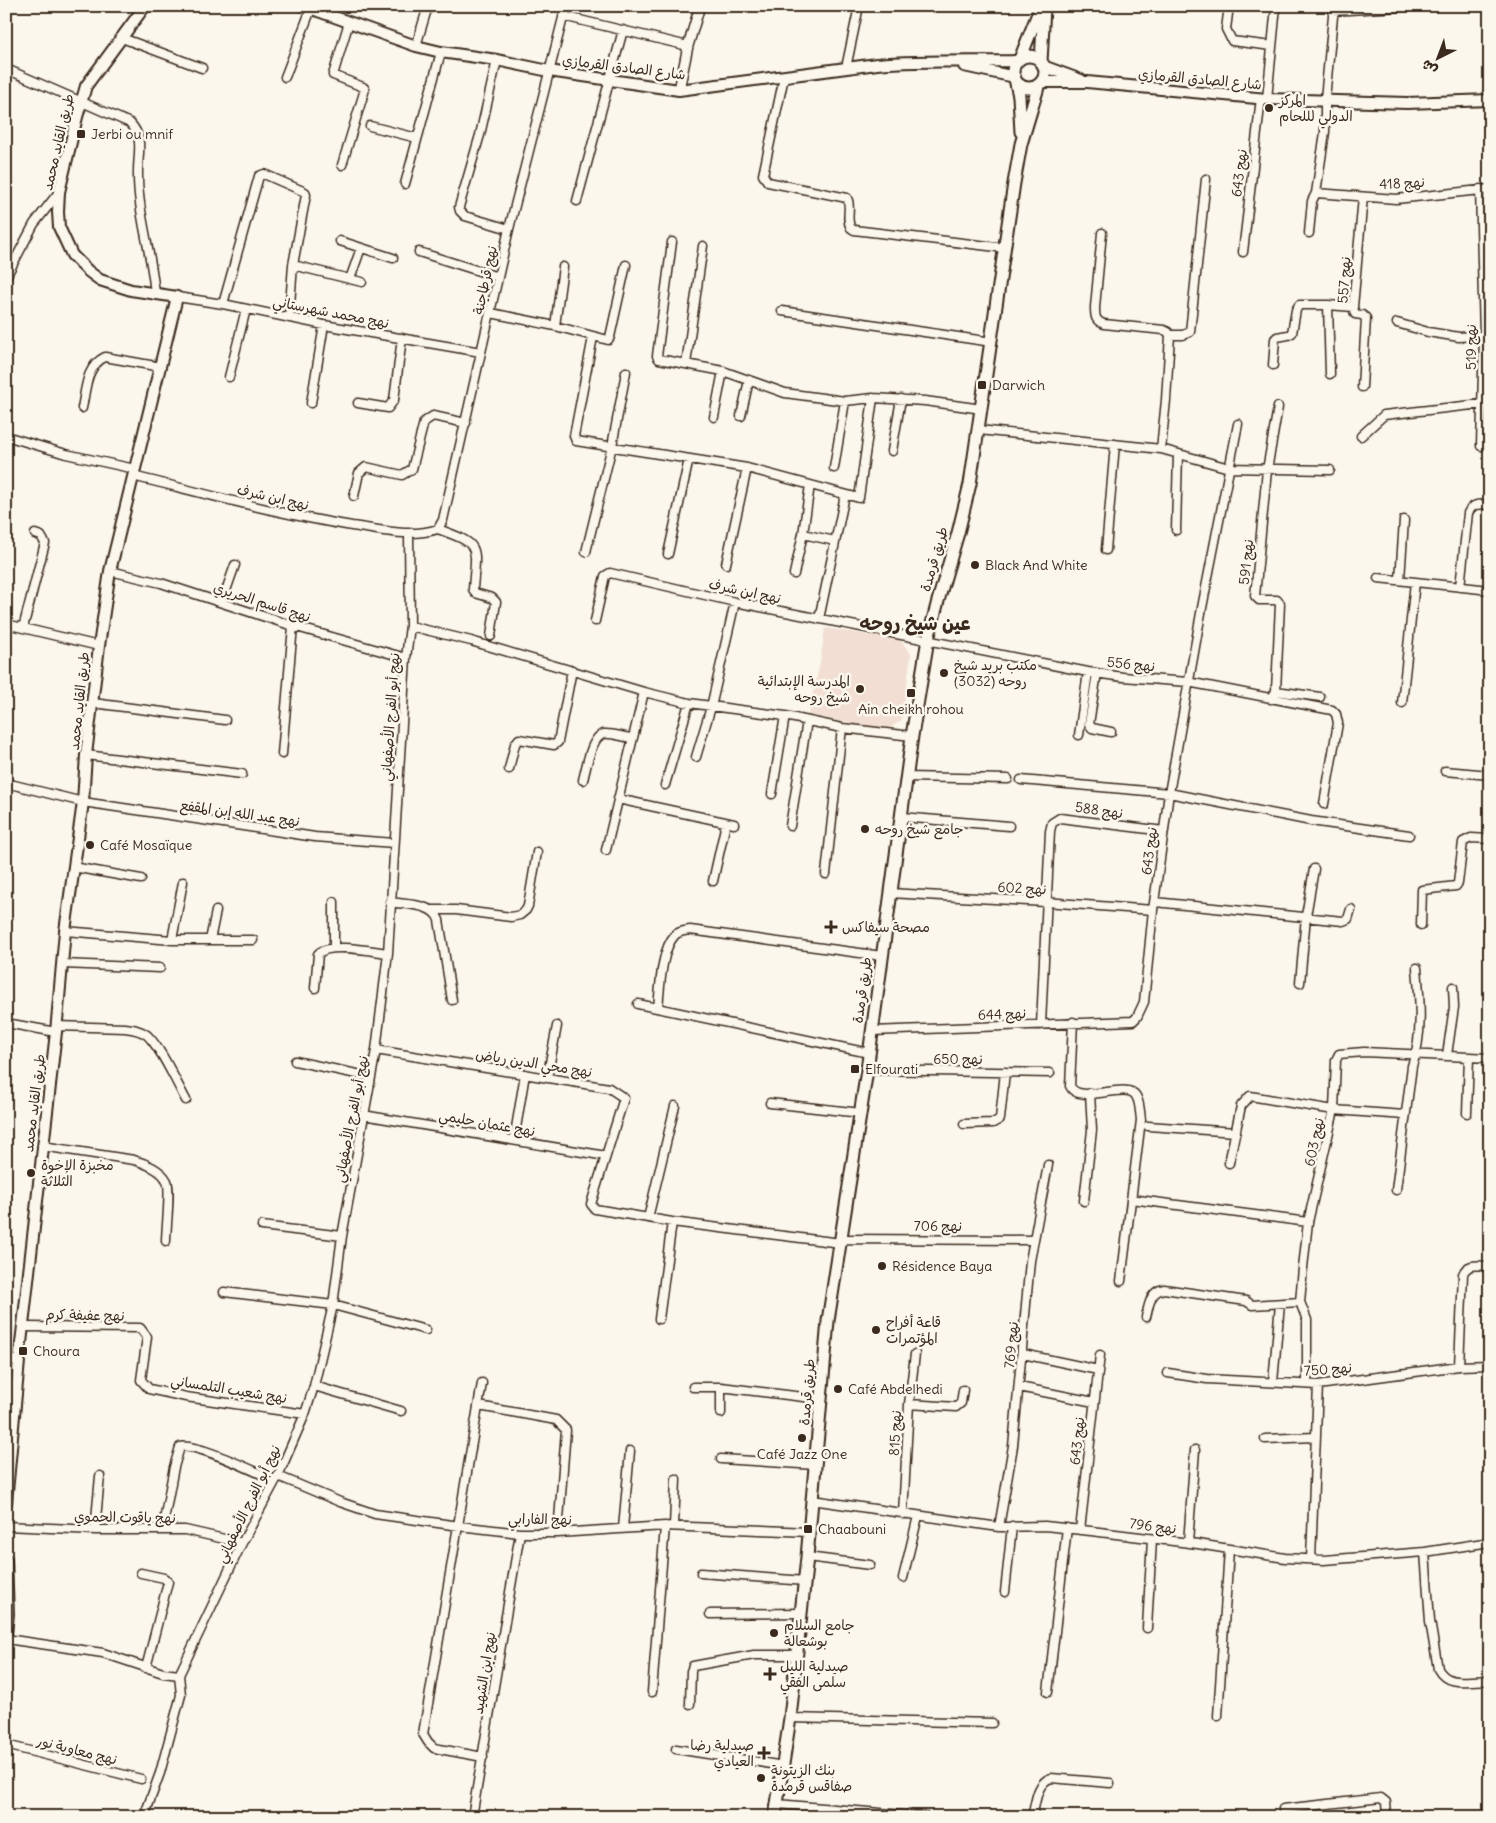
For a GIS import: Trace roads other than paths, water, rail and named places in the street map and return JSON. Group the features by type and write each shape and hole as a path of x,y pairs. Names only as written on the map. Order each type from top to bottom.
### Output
{"main road":[{"name":"طريق القايد محمد","path":"6,1503 19,1361 63,964 64,931 83,802 86,756 99,646 110,571 177,298 126,289 100,280 78,262 67,246 60,227 58,212 59,192 86,86 145,6"},
{"path":"1042,6 1042,64 1044,76 1040,83 1026,87 1018,83 1013,71 1042,6"},
{"name":"شارع الصادق القرمازي","path":"308,8 416,46 441,52 497,60 549,72 678,90 846,68 909,62 949,63 1019,60"},
{"path":"1019,60 1029,56 1038,59 1042,64"},
{"name":"شارع الصادق القرمازي","path":"949,63 1015,78"},
{"name":"شارع الصادق القرمازي","path":"1042,64 1087,82"},
{"name":"طريق قرمدة","path":"1015,78 1019,96 1021,144"},
{"name":"شارع الصادق القرمازي","path":"1040,83 1087,82 1264,98 1407,103 1490,100"},
{"name":"طريق قرمدة","path":"775,1817 784,1766 805,1581 828,1321 861,1113 912,736 928,639 970,484 1021,144 1040,83"},
{"path":"6,1560 8,1614 6,1634"}],"street":[{"path":"416,46 428,6"},
{"name":"نهج قرطاجنة","path":"438,529 443,520 509,229 566,6"},
{"path":"678,90 700,6"},
{"path":"846,68 859,6"},
{"path":"1228,6 1226,29 1232,41 1272,46"},
{"name":"نهج 643","path":"1243,252 1276,6"},
{"path":"1309,233 1312,202 1316,193 1325,132 1325,99 1333,8 1414,6"},
{"path":"285,77 308,8"},
{"path":"563,16 688,46"},
{"path":"342,165 364,89 333,75 349,22"},
{"path":"577,201 623,30"},
{"path":"122,38 202,68"},
{"path":"405,184 441,52"},
{"path":"497,60 480,134 459,207 465,216 509,229"},
{"path":"11,71 130,123 139,134 138,188 154,277 155,295"},
{"path":"784,77 763,175 768,182 847,198 849,202 848,223 854,230 1005,248"},
{"path":"370,126 417,138"},
{"path":"223,304 259,176 264,174 305,192 306,195 293,265 289,318"},
{"path":"1102,233 1095,307 1095,318 1097,321 1104,324 1164,330 1170,335 1183,335 1190,332 1206,179"},
{"name":"نهج 519","path":"1480,189 1487,335 1486,403 1481,446"},
{"name":"نهج 418","path":"1316,193 1396,199 1490,189"},
{"path":"6,277 34,224 59,192"},
{"name":"نهج 557","path":"1362,387 1366,318 1355,314 1353,308 1363,196"},
{"path":"340,241 393,258"},
{"path":"672,242 656,356 659,359 723,371 785,394 845,401 873,398 901,399 938,402 982,409"},
{"path":"686,364 703,246"},
{"path":"350,279 360,248"},
{"path":"419,252 498,277"},
{"path":"293,265 362,282"},
{"path":"491,314 555,326 608,340 626,265"},
{"path":"555,326 563,267"},
{"name":"نهج محمد شهرستاني","path":"177,298 223,304 324,325 481,352"},
{"path":"1273,365 1275,339 1292,333 1298,307 1303,304 1353,308"},
{"path":"1328,305 1330,374"},
{"path":"229,377 246,309"},
{"path":"782,311 992,342"},
{"path":"1397,323 1428,332 1459,337 1487,335"},
{"path":"311,403 324,325"},
{"path":"1161,449 1170,335"},
{"path":"593,337 574,438 576,441 747,468 859,498 873,398"},
{"path":"358,403 388,408 394,400 402,338"},
{"path":"82,408 90,370 99,360 105,357 161,366"},
{"path":"714,418 723,371"},
{"path":"586,552 612,446 626,372"},
{"path":"741,416 749,380"},
{"path":"892,451 901,399"},
{"path":"834,468 845,401"},
{"path":"1361,436 1384,415 1486,403"},
{"name":"نهج 591","path":"1271,699 1276,691 1280,604 1277,600 1259,600 1255,596 1268,470 1278,406"},
{"path":"354,496 359,473 366,467 402,475 412,469 424,422 433,416 466,423"},
{"name":"نهج 643","path":"1133,1021 1144,1002 1154,906 1169,794 1188,682 1238,424"},
{"path":"979,430 1161,449 1230,468 1330,470"},
{"name":"نهج ابن شرف","path":"6,436 290,515 409,534"},
{"path":"1106,550 1115,444"},
{"path":"1176,530 1178,454"},
{"path":"668,554 689,459"},
{"path":"726,564 747,468"},
{"path":"794,574 803,534 810,485"},
{"path":"820,619 845,495"},
{"path":"1460,587 1468,513 1471,507 1477,504 1490,505"},
{"path":"1400,580 1404,520"},
{"path":"409,534 424,534 438,529 462,538 472,545 475,556 473,589 475,593 492,598 496,602 491,636"},
{"path":"23,628 45,544 41,536 34,534"},
{"name":"نهج أبو الفرج الأصفهاني","path":"179,1675 242,1543 277,1478 305,1414 314,1386 332,1306 342,1236 376,1050 388,953 406,658 410,626 409,534"},
{"path":"803,534 835,541"},
{"path":"222,602 235,565"},
{"name":"نهج قاسم الحريري","path":"110,571 161,583 293,626 406,658"},
{"name":"نهج ابن شرف","path":"595,621 604,576 610,573 735,602 928,639"},
{"path":"1378,578 1490,590"},
{"path":"1402,703 1414,582"},
{"path":"696,757 711,707 735,602"},
{"path":"6,624 99,646"},
{"path":"282,754 293,626"},
{"path":"410,626 471,641 644,692 688,703 785,716 842,728 912,736"},
{"name":"نهج 556","path":"928,639 1088,672 1188,682 1332,710 1336,714 1338,724 1324,804"},
{"path":"509,769 518,739 554,745 558,742 572,670"},
{"path":"1079,735 1088,672"},
{"path":"1097,673 1089,726 1111,732"},
{"path":"1276,691 1320,697"},
{"path":"606,850 644,692"},
{"path":"93,703 225,720"},
{"path":"665,786 688,703"},
{"path":"772,794 785,716"},
{"path":"790,826 807,721"},
{"path":"826,874 842,728"},
{"path":"583,780 593,743 598,736 606,734 632,738"},
{"path":"86,756 242,774"},
{"path":"1445,771 1490,775"},
{"path":"906,778 1008,779"},
{"path":"1021,780 1169,794 1311,821 1409,835"},
{"name":"نهج عبد الله إبن المقفع","path":"6,783 83,802 315,837 394,844"},
{"path":"618,800 730,823 713,881"},
{"path":"901,817 1009,826"},
{"name":"نهج 588","path":"1046,902 1050,831 1052,823 1056,819 1164,831"},
{"path":"1421,924 1422,890 1456,886 1458,883 1463,842 1470,838 1490,839"},
{"path":"390,902 432,910 456,910 511,917 520,915 528,906 537,852"},
{"path":"73,867 142,879"},
{"path":"1300,982 1306,916 1314,869"},
{"path":"172,940 183,882"},
{"name":"نهج 602","path":"890,893 1154,906 1347,920 1351,909"},
{"path":"334,902 334,947"},
{"path":"1041,1025 1046,902"},
{"path":"432,910 436,913 439,920 452,1000"},
{"path":"210,940 216,911"},
{"path":"658,1008 666,950 675,935 681,931 690,930 882,956"},
{"path":"64,931 172,940 253,940"},
{"path":"315,988 318,954 321,950 334,947 388,953"},
{"path":"63,964 160,968"},
{"path":"1396,1190 1420,1019 1417,968"},
{"path":"1447,1055 1454,1007 1453,987"},
{"path":"638,1004 869,1053"},
{"name":"نهج 644","path":"872,1031 1133,1021"},
{"path":"1073,1022 1070,1086 1075,1092 1128,1091 1135,1094 1138,1100 1141,1120 1121,1281"},
{"path":"6,1023 56,1029 135,1029 147,1035 156,1046 186,1100"},
{"path":"547,1078 557,1026"},
{"name":"نهج محي الدين رياض","path":"376,1050 609,1088 624,1098 606,1156"},
{"name":"نهج 603","path":"1307,1384 1307,1320 1300,1302 1308,1222 1334,1110 1336,1060 1339,1054 1364,1052 1490,1058"},
{"path":"1467,1113 1469,1057"},
{"path":"295,1061 370,1077"},
{"name":"نهج 650","path":"867,1070 1050,1073"},
{"path":"964,1124 993,1123 1000,1119 1005,1072"},
{"path":"514,1140 525,1074"},
{"path":"1084,1202 1092,1130 1090,1093"},
{"path":"1229,1163 1241,1106 1250,1096 1334,1110 1405,1116"},
{"path":"770,1103 861,1113"},
{"path":"648,1218 675,1106"},
{"name":"نهج عثمان حليمي","path":"364,1115 606,1156"},
{"path":"1148,1126 1236,1132"},
{"path":"42,1146 134,1160 146,1163 164,1176 169,1186 166,1241"},
{"name":"نهج 706","path":"606,1156 591,1204 595,1209 672,1222 842,1241 1034,1240"},
{"name":"نهج 769","path":"999,1527 1013,1446 1030,1261 1048,1166"},
{"path":"1131,1199 1308,1222"},
{"path":"659,1319 672,1222"},
{"path":"262,1226 342,1236"},
{"path":"1459,1366 1464,1271 1469,1266 1490,1266"},
{"path":"1146,1317 1152,1294 1164,1289 1246,1301 1252,1305 1300,1302"},
{"path":"224,1292 332,1306 426,1330"},
{"path":"1272,1382 1280,1304"},
{"name":"نهج عفيفة كرم","path":"23,1326 140,1328 146,1337 141,1380 149,1389"},
{"name":"نهج 815","path":"903,1514 909,1404 915,1354"},
{"path":"1022,1354 1098,1370"},
{"name":"نهج 643","path":"1080,1530 1100,1356"},
{"path":"6,1359 19,1361"},
{"name":"نهج 750","path":"1168,1373 1208,1379 1318,1385 1459,1366 1490,1365"},
{"path":"482,1383 460,1526 456,1539 423,1734 434,1748 483,1757"},
{"path":"1311,1559 1318,1385"},
{"path":"314,1386 401,1411"},
{"path":"693,1387 721,1387 820,1399"},
{"path":"721,1387 721,1413"},
{"path":"1019,1387 1094,1402"},
{"name":"نهج شعيب التلمساني","path":"149,1389 186,1397 305,1414"},
{"path":"909,1404 956,1407 962,1403 963,1390"},
{"path":"479,1406 556,1420 566,1430 558,1533"},
{"path":"1265,1439 1316,1437"},
{"name":"نهج الفارابي","path":"165,1515 174,1467 180,1447 186,1445 376,1514 460,1526 520,1533 558,1533 665,1526 809,1532"},
{"path":"1188,1543 1195,1450"},
{"path":"623,1528 630,1451"},
{"path":"721,1459 816,1465"},
{"path":"95,1530 100,1476"},
{"path":"674,1526 676,1479"},
{"name":"نهج 796","path":"812,1500 999,1527 1045,1526 1067,1528 1188,1543 1273,1557 1324,1560 1425,1552 1490,1542"},
{"path":"903,1578 918,1516"},
{"name":"نهج ياقوت الحموي","path":"6,1526 95,1530 184,1530 242,1543"},
{"path":"652,1692 665,1526"},
{"path":"1005,1592 1012,1526"},
{"path":"1048,1692 1067,1528"},
{"name":"نهج ابن الشهيد","path":"472,1817 520,1533"},
{"path":"1147,1628 1152,1540"},
{"path":"1218,1716 1229,1550"},
{"path":"1425,1552 1430,1621 1438,1669 1442,1676 1451,1681 1490,1681"},
{"path":"807,1557 870,1565"},
{"path":"701,1572 805,1581"},
{"path":"141,1573 164,1578 168,1582 146,1668"},
{"path":"710,1614 801,1613"},
{"path":"6,1639 103,1653 163,1673 179,1675 181,1695 160,1773 144,1817"},
{"path":"690,1704 691,1671 693,1666 754,1655 797,1655"},
{"path":"790,1718 992,1723"},
{"name":"نهج معاوية نور","path":"6,1745 141,1779"},
{"path":"676,1749 784,1766"},
{"path":"1032,1817 1041,1784 1047,1779 1110,1783"},
{"path":"1283,1809 1381,1798 1386,1802 1387,1817"},
{"path":"777,1804 926,1817"}],"place":[{"name":"المركز الدولي لللحام","path":"1269,108"},
{"name":"Jerbi ou mnif","path":"81,134"},
{"name":"Darwich","path":"982,385"},
{"name":"Black And White","path":"975,565"},
{"name":"مكتب بريد شيخ روحه (3032)","path":"944,673"},
{"name":"المدرسة الإبتدائية شيخ روحه","path":"860,689"},
{"name":"Ain cheikh rohou","path":"911,693"},
{"name":"جامع شيخ روحه","path":"865,829"},
{"name":"Café Mosaïque","path":"90,845"},
{"name":"مصحة سيفاكس","path":"831,927"},
{"name":"Elfourati","path":"855,1069"},
{"name":"مخبزة الإخوة الثلاثة","path":"31,1173"},
{"name":"Résidence Baya","path":"882,1266"},
{"name":"قاعة أفراح المؤتمرات","path":"876,1330"},
{"name":"Choura","path":"23,1351"},
{"name":"Café Abdelhedi","path":"838,1389"},
{"name":"Café Jazz One","path":"802,1438"},
{"name":"Chaabouni","path":"808,1529"},
{"name":"جامع السلام بوشعالة","path":"774,1633"},
{"name":"صيدلية الليل سلمى الفقي","path":"770,1674"},
{"name":"صيدلية رضا العيادي","path":"764,1753"},
{"name":"بنك الزيتونة صفاقس قرمدة","path":"761,1778"}],"district":[{"name":"عين شيخ روحه","path":"915,623"}]}
